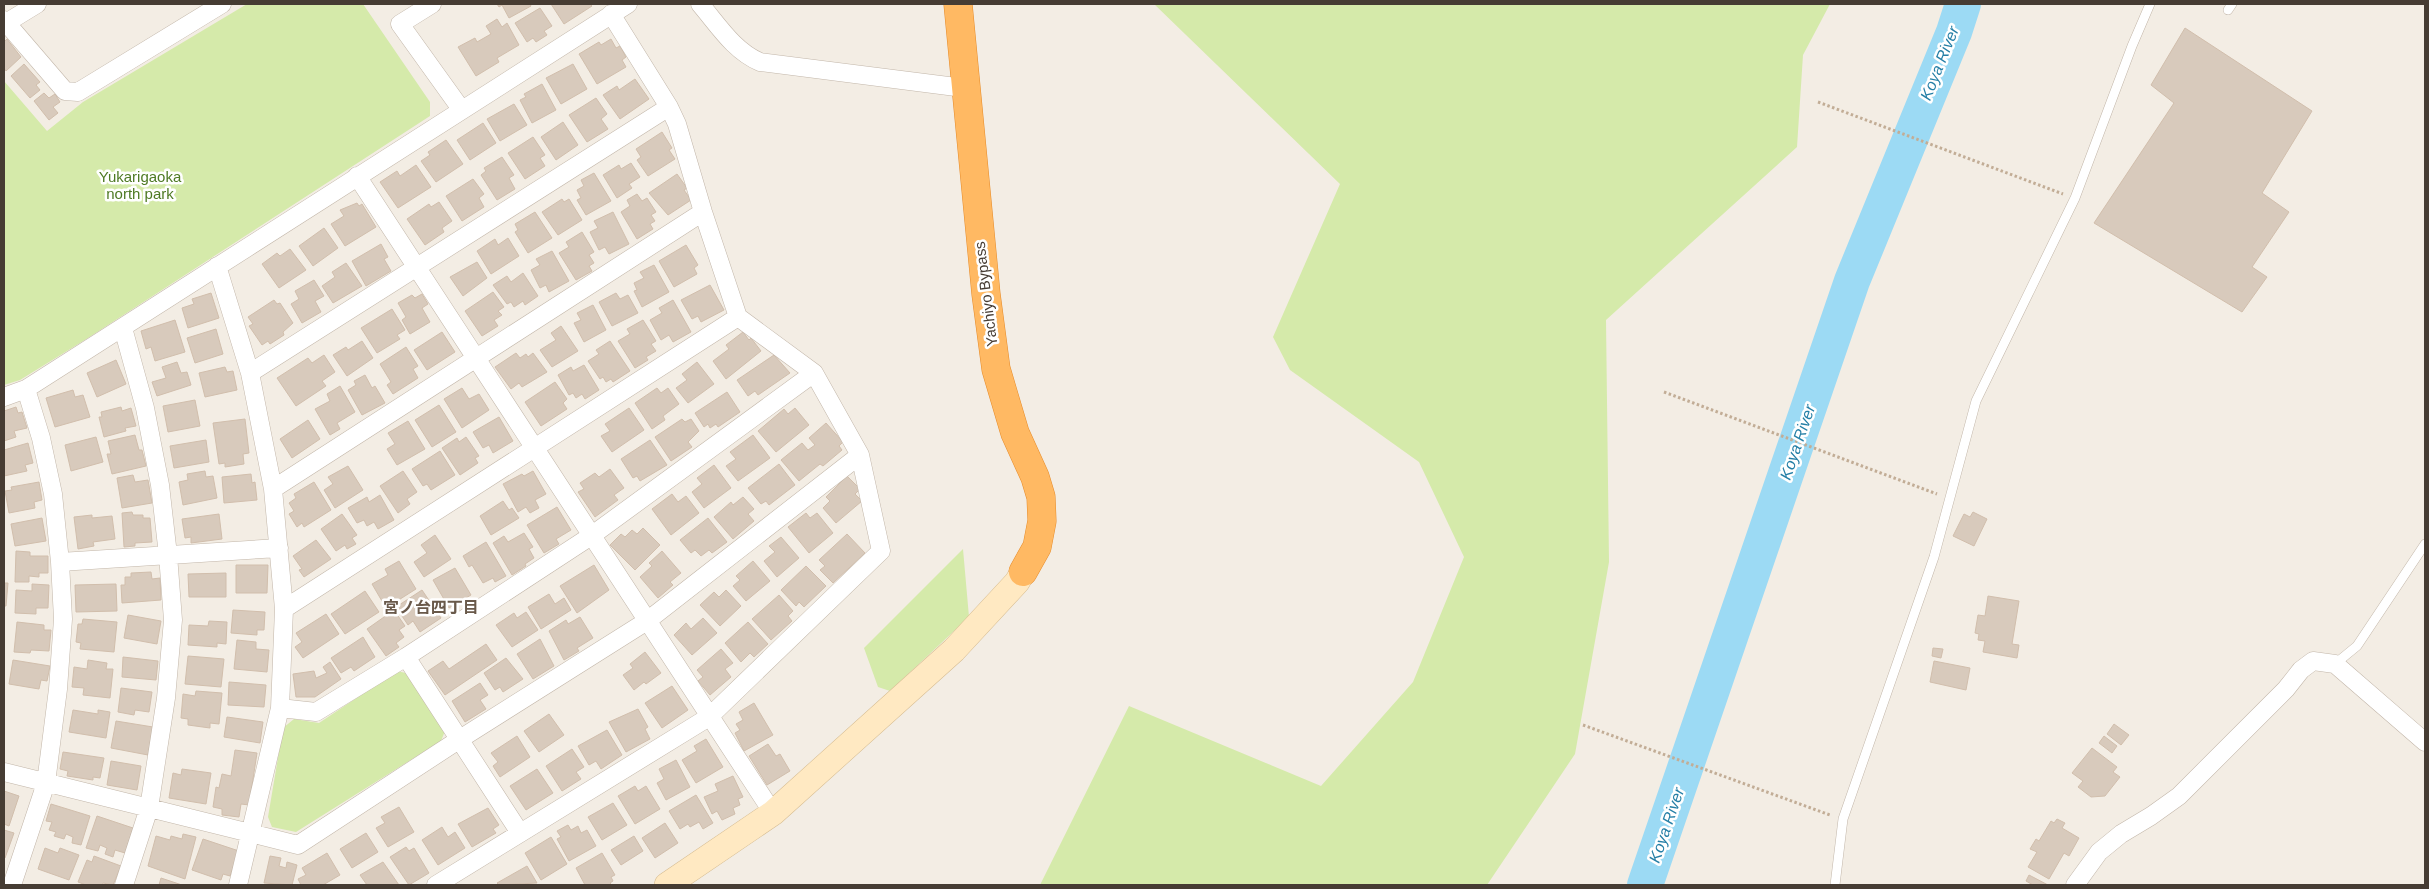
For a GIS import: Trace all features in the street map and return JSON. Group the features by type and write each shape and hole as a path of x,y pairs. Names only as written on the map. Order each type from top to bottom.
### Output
{"highway":[{"name":"Yachiyo Bypass","path":"958,4 964,88 986,294 998,381 1015,433 1035,477 1041,498 1042,521 1037,547 1023,572"}],"street":[{"path":"37,4 5,22 65,91 78,92 222,4"},
{"path":"432,4 400,24 461,109"},
{"path":"4,397 26,390 461,109 628,4"},
{"path":"700,4 736,47 748,57 760,62 964,88"},
{"path":"436,885 709,716 881,551 860,455 814,373 738,317 702,212 677,124 669,107 611,14"},
{"path":"250,373 669,107"},
{"path":"357,176 772,813"},
{"path":"273,489 702,212"},
{"path":"217,266 250,373 273,489 284,609 280,708 252,833 238,885"},
{"path":"284,609 738,317"},
{"path":"123,328 145,408 160,485 168,555 172,630 166,698 149,808 124,885"},
{"path":"280,708 316,712 406,657 592,536 814,373"},
{"path":"12,885 46,783 58,689 62,628 60,562 53,494 42,438 26,390"},
{"path":"4,772 298,845 647,621 860,455"},
{"path":"60,562 279,548"},
{"path":"667,885 772,813 954,650 1017,582 1023,572"},
{"path":"406,657 520,833"},
{"path":"2075,885 2099,852 2121,834 2178,796 2286,689 2301,670 2313,662 2335,664 2425,742"}],"lane":[{"path":"1835,885 1843,819 1934,557 1976,401 2075,198 2132,46 2150,4"},
{"path":"2335,664 2357,646 2425,544"}],"path":[{"path":"1818,102 2075,198"},
{"path":"1664,392 1950,499"},
{"path":"1583,725 1843,819"}],"green space":[{"name":"Yukarigaoka north park","path":"247,4 363,4 430,102 430,116 88,338 20,380 4,385 4,81 47,131 83,102"},
{"path":"1154,4 1830,4 1803,55 1797,147 1606,320 1609,562 1575,754 1487,885 1040,885 1129,706 1321,786 1413,682 1464,557 1419,462 1290,370 1273,337 1340,184"},
{"path":"963,549 969,617 890,691 878,687 864,648"},
{"path":"397,671 410,674 445,731 441,741 296,832 272,827 268,817 283,728 294,719 319,723"}],"building":[{"path":"497,4 530,4 531,6 509,18 502,5 499,7"},
{"path":"551,4 590,4 592,6 564,24"},
{"path":"540,8 552,26 544,31 547,35 536,42 533,38 527,42 515,23"},
{"path":"497,19 502,27 507,23 519,45 497,58 499,62 476,76 458,47 475,38 477,42 491,34 486,26"},
{"path":"2185,28 2312,111 2262,193 2289,212 2252,267 2267,277 2242,312 2094,223 2174,103 2151,85"},
{"path":"7,39 21,57 6,71 4,68 4,42"},
{"path":"611,39 616,48 620,46 626,57 622,60 626,67 597,84 579,54 599,42 601,45"},
{"path":"24,64 40,82 36,85 40,90 30,98 11,76"},
{"path":"573,64 587,89 561,104 546,78"},
{"path":"635,79 649,99 620,119 603,95 617,86 619,90"},
{"path":"542,84 556,110 532,123 520,100 526,97 524,94"},
{"path":"44,93 49,98 55,94 60,102 53,107 58,113 49,120 34,101"},
{"path":"596,98 607,114 601,119 608,129 587,142 569,115"},
{"path":"514,104 527,125 500,141 487,119"},
{"path":"563,122 578,145 556,160 541,137"},
{"path":"483,123 496,143 470,160 457,140"},
{"path":"662,132 672,148 669,150 675,159 648,176 637,160 641,157 636,149"},
{"path":"533,137 545,155 540,158 545,166 525,179 508,153"},
{"path":"446,140 463,164 436,182 421,161 430,155 428,152"},
{"path":"502,157 514,175 509,178 515,189 497,200 481,175 486,171 484,168"},
{"path":"631,163 640,177 629,184 632,188 617,198 603,175 619,165 621,169"},
{"path":"416,165 431,187 398,208 380,182 397,171 400,176"},
{"path":"594,173 611,201 586,215 577,200 581,198 577,190 584,186 581,180"},
{"path":"677,174 687,188 684,190 691,200 668,215 649,193"},
{"path":"473,179 484,194 479,198 484,207 462,221 446,196"},
{"path":"637,194 642,201 647,198 656,212 651,215 655,221 650,224 653,229 637,239 621,212 630,206 627,200"},
{"path":"562,199 564,202 569,199 582,220 558,235 542,212"},
{"path":"439,202 452,221 442,228 444,232 425,245 407,219 429,204 431,207"},
{"path":"357,203 359,206 362,204 376,227 345,246 331,224 344,216 340,210"},
{"path":"535,212 552,238 528,253 515,232 518,230 515,224"},
{"path":"613,212 629,244 609,254 605,247 599,250 590,232 598,228 594,221"},
{"path":"324,228 338,248 313,266 299,246"},
{"path":"582,232 594,252 589,255 594,263 589,266 592,271 576,280 559,253 569,247 566,242"},
{"path":"508,238 519,256 491,274 477,251 495,239 498,245"},
{"path":"381,244 388,257 384,259 391,271 366,286 352,261"},
{"path":"686,245 698,265 694,268 697,274 674,287 659,261"},
{"path":"290,249 306,270 279,288 262,264 277,253 280,256"},
{"path":"552,251 569,281 549,292 546,285 540,288 531,270 540,265 536,259"},
{"path":"477,262 487,278 463,296 450,277"},
{"path":"346,263 362,286 333,303 322,286 335,277 332,272"},
{"path":"654,265 669,292 642,307 634,291 637,290 634,283 644,278 640,272"},
{"path":"523,273 538,296 525,305 523,301 514,307 511,302 507,304 493,285 507,276 511,282"},
{"path":"314,280 324,296 315,301 321,312 302,323 291,304 299,299 295,291"},
{"path":"710,285 724,310 701,322 698,316 692,319 681,300"},
{"path":"493,292 504,307 498,311 502,315 494,320 498,326 482,336 465,311"},
{"path":"211,293 219,318 188,328 182,308 194,304 192,299"},
{"path":"616,293 620,299 628,295 638,313 612,326 599,302"},
{"path":"422,294 428,304 422,308 430,322 410,334 402,320 406,317 398,303 412,295 415,298"},
{"path":"274,300 277,304 280,303 293,323 283,332 284,335 270,344 268,341 262,345 249,326 253,324 248,317"},
{"path":"673,300 691,332 673,342 669,335 661,340 650,320 662,313 659,308"},
{"path":"593,305 606,330 584,342 574,323 581,320 577,313"},
{"path":"392,309 405,330 397,335 400,339 377,353 361,328"},
{"path":"175,320 185,352 155,361 151,347 146,349 141,331"},
{"path":"643,320 656,341 651,344 656,351 646,357 648,360 635,368 618,341 630,334 627,329"},
{"path":"561,326 578,351 552,367 540,350 556,340 551,333"},
{"path":"216,329 223,354 195,363 187,338"},
{"path":"442,332 455,352 427,370 414,350"},
{"path":"743,332 749,340 751,338 761,351 726,379 713,361 729,349 726,345"},
{"path":"362,341 373,358 347,376 333,355 346,347 348,350"},
{"path":"610,341 630,371 613,382 611,379 606,382 603,377 600,379 588,361 599,354 596,350"},
{"path":"406,347 418,366 413,369 418,378 393,394 387,385 391,382 380,364"},
{"path":"516,353 520,358 526,354 528,357 533,353 547,372 522,387 519,383 511,389 495,367"},
{"path":"324,355 335,372 322,381 326,386 296,406 277,378 308,358 312,363"},
{"path":"774,355 790,373 758,395 755,391 748,396 737,380"},
{"path":"116,360 126,384 97,397 87,373"},
{"path":"177,362 181,373 187,372 191,385 157,396 152,382 166,378 162,367"},
{"path":"697,362 714,384 688,403 676,388 687,380 682,374"},
{"path":"584,365 599,390 585,399 582,394 576,398 573,393 569,395 558,375 571,367 573,371"},
{"path":"225,367 227,372 233,371 237,390 205,397 199,373"},
{"path":"365,375 372,388 375,386 385,403 362,415 348,390 356,385 354,381"},
{"path":"555,382 567,399 563,403 567,409 541,426 525,402"},
{"path":"340,386 355,412 337,423 340,429 330,435 315,409 330,401 327,394"},
{"path":"462,388 469,399 479,394 489,410 462,428 444,399"},
{"path":"657,388 661,393 668,388 679,404 663,416 665,420 652,429 635,403"},
{"path":"73,390 75,397 83,395 90,417 55,427 46,398"},
{"path":"727,392 740,412 718,427 716,424 710,428 708,424 704,427 695,413"},
{"path":"195,400 200,426 168,432 163,406"},
{"path":"439,405 456,432 432,447 415,420"},
{"path":"16,407 18,413 22,412 27,428 14,431 16,437 4,441 4,411"},
{"path":"121,407 122,411 131,408 136,426 125,428 126,431 104,437 99,417 102,417 101,412"},
{"path":"629,408 644,430 612,452 601,436 610,431 605,424"},
{"path":"795,408 809,425 776,452 758,431 784,409 788,414"},
{"path":"499,417 513,441 493,453 489,445 483,448 473,432"},
{"path":"245,419 249,453 243,454 244,464 225,467 225,463 219,464 213,423"},
{"path":"682,419 685,422 691,419 699,431 688,442 692,447 671,461 655,437"},
{"path":"308,420 320,439 292,458 280,439"},
{"path":"408,421 425,449 397,465 387,449 395,444 388,433"},
{"path":"826,423 843,442 839,446 842,450 823,466 820,464 799,481 781,460 802,443 808,450 815,445 809,438"},
{"path":"135,435 139,450 142,450 146,466 112,474 107,454 111,454 108,441"},
{"path":"753,435 770,458 738,481 726,466 736,459 730,452"},
{"path":"96,437 103,462 71,471 65,445"},
{"path":"466,437 479,456 475,458 478,463 460,475 442,448 457,438 459,442"},
{"path":"206,440 209,462 174,468 170,446"},
{"path":"650,440 667,465 640,481 637,476 633,478 621,459"},
{"path":"28,443 33,463 25,465 27,471 4,476 4,450"},
{"path":"440,451 455,475 431,490 427,484 423,486 412,469"},
{"path":"779,464 795,485 769,505 766,501 761,504 748,488"},
{"path":"714,465 731,488 704,508 692,492 702,484 697,478"},
{"path":"348,466 363,490 335,508 324,490 333,484 328,477"},
{"path":"610,469 624,488 614,495 618,500 595,517 578,492 584,489 580,483 595,473 599,477"},
{"path":"205,471 206,477 213,476 217,498 183,505 179,482 188,480 187,474"},
{"path":"403,471 417,492 407,499 410,504 398,513 380,486"},
{"path":"533,471 546,494 535,500 539,508 530,513 526,507 518,512 503,484 522,474 524,476"},
{"path":"251,474 252,483 255,482 257,500 224,503 222,477"},
{"path":"133,475 135,482 148,480 152,503 122,508 117,478"},
{"path":"847,476 860,489 855,494 862,501 836,523 823,508 830,501 826,497"},
{"path":"39,482 42,500 34,502 35,508 9,513 5,491 12,490 11,487"},
{"path":"314,482 331,510 304,527 302,523 297,527 289,514 294,511 289,503 296,498 294,494"},
{"path":"672,494 678,502 686,496 699,513 671,535 652,509"},
{"path":"380,495 394,520 378,529 374,522 367,526 364,520 357,523 348,508 367,497 369,502"},
{"path":"743,497 754,509 748,514 754,521 733,539 714,517 731,502 733,505"},
{"path":"503,501 509,510 512,508 519,518 491,535 480,516"},
{"path":"557,507 571,530 556,539 559,544 544,553 527,525"},
{"path":"132,512 133,515 143,515 143,518 150,518 152,542 135,543 135,546 124,547 122,513"},
{"path":"1973,512 1987,519 1974,546 1953,536 1964,514 1970,517"},
{"path":"806,513 810,518 817,513 833,533 809,553 788,527"},
{"path":"219,514 222,539 191,543 191,537 185,538 182,519"},
{"path":"342,514 357,535 352,538 356,544 347,549 345,545 336,551 321,529"},
{"path":"92,515 92,518 112,516 115,539 93,542 94,546 78,549 74,517"},
{"path":"42,518 46,541 15,546 11,524"},
{"path":"708,518 727,542 712,553 709,550 701,556 695,550 691,553 680,540"},
{"path":"643,528 660,545 635,570 610,545 621,534 625,537 632,530 637,534"},
{"path":"524,533 533,547 529,549 534,558 512,575 493,543 504,536 508,542"},
{"path":"847,534 865,553 833,583 820,570 825,566 819,560"},
{"path":"435,535 451,559 424,577 414,562 427,553 421,545"},
{"path":"781,537 799,558 777,577 764,561 775,552 769,546"},
{"path":"316,540 331,559 304,577 299,570 302,569 293,556"},
{"path":"486,542 506,576 495,582 493,578 483,583 472,565 469,567 463,556"},
{"path":"16,551 30,552 30,556 48,556 48,573 39,573 39,577 29,576 29,582 15,582"},
{"path":"662,551 681,573 670,582 673,585 658,598 640,577 652,566 649,563"},
{"path":"399,561 416,589 386,608 372,584 388,575 385,569"},
{"path":"753,561 770,581 746,601 733,586 740,580 736,576"},
{"path":"236,565 268,565 267,593 236,593"},
{"path":"594,565 609,590 577,613 560,586"},
{"path":"806,566 826,586 804,607 799,602 796,606 781,590"},
{"path":"455,568 471,595 449,608 433,580"},
{"path":"151,572 152,579 160,578 161,600 122,603 121,585 125,585 125,577 131,577 131,573"},
{"path":"226,573 226,597 189,597 188,574"},
{"path":"4,583 8,583 6,606 4,606"},
{"path":"32,584 49,585 48,608 36,608 36,614 15,613 16,590 32,591"},
{"path":"116,584 117,611 76,612 75,585"},
{"path":"422,590 441,618 420,632 413,621 408,625 396,607"},
{"path":"726,590 741,606 720,626 700,605 714,592 719,597"},
{"path":"365,591 379,612 345,634 331,614"},
{"path":"549,594 555,604 564,598 571,610 541,629 528,607"},
{"path":"779,595 793,611 788,616 792,621 771,640 752,619"},
{"path":"1988,596 2019,601 2012,644 2019,645 2017,658 1983,652 1985,641 1978,640 1979,634 1975,633 1978,615 1985,616"},
{"path":"233,610 265,612 264,630 257,630 257,635 231,633"},
{"path":"394,610 405,626 399,630 404,637 396,643 399,647 386,656 367,629"},
{"path":"526,612 538,630 512,647 496,625 514,613 517,618"},
{"path":"326,614 339,634 303,658 295,647 302,642 296,633"},
{"path":"128,615 161,621 157,644 124,638"},
{"path":"580,617 593,638 577,648 579,651 564,660 549,631 566,620 568,624"},
{"path":"703,618 717,633 692,655 674,635 686,623 691,629"},
{"path":"83,619 117,622 114,652 80,649 81,643 76,642 78,624 82,624"},
{"path":"209,621 227,622 226,644 217,643 217,647 188,645 189,625 208,626"},
{"path":"17,622 44,625 44,630 51,630 49,651 31,650 30,653 14,652"},
{"path":"748,622 768,644 754,657 750,653 741,662 725,643"},
{"path":"363,637 375,657 354,671 351,667 341,673 331,658"},
{"path":"540,639 554,666 533,679 517,654"},
{"path":"237,640 256,642 256,649 269,650 267,672 234,669"},
{"path":"486,644 497,660 445,695 428,671 443,661 449,669"},
{"path":"1933,648 1943,649 1941,658 1932,656"},
{"path":"721,649 733,663 725,669 731,677 710,695 698,681 703,677 697,670"},
{"path":"645,652 661,673 634,690 623,675 633,668 630,664"},
{"path":"188,656 224,659 221,687 185,684"},
{"path":"123,657 158,661 156,680 122,677"},
{"path":"506,658 523,679 503,692 500,687 495,690 484,673"},
{"path":"13,660 50,666 47,681 41,680 39,689 9,684"},
{"path":"88,660 107,663 106,669 113,669 110,698 83,695 84,688 72,687 74,667 87,669"},
{"path":"1934,661 1970,668 1966,690 1930,682"},
{"path":"330,662 341,679 315,697 296,697 293,674 314,671 316,678 327,673 323,667"},
{"path":"229,682 266,685 264,707 228,705"},
{"path":"480,683 488,695 480,700 486,709 465,722 452,701"},
{"path":"672,686 688,710 662,728 645,703"},
{"path":"121,688 152,692 149,712 135,710 134,715 118,712"},
{"path":"196,691 222,693 219,724 210,723 210,728 188,725 188,719 181,718 183,694 195,696"},
{"path":"754,703 773,735 744,751 735,733 740,730 736,724 743,720 739,712"},
{"path":"638,709 648,727 645,729 650,739 626,752 609,722"},
{"path":"73,710 98,714 98,710 110,712 106,738 69,732"},
{"path":"549,714 564,735 539,752 524,731"},
{"path":"227,717 263,722 260,743 224,737"},
{"path":"116,721 153,727 148,755 111,748"},
{"path":"2114,724 2129,735 2121,745 2107,734"},
{"path":"607,730 622,755 601,769 596,761 589,765 578,746"},
{"path":"517,736 530,757 500,777 493,766 498,762 491,753"},
{"path":"2104,736 2117,746 2112,753 2099,743"},
{"path":"706,739 723,767 696,783 682,760 697,751 694,746"},
{"path":"768,744 776,756 780,754 790,771 767,785 749,756"},
{"path":"2092,748 2117,767 2113,772 2120,777 2105,796 2091,797 2078,787 2083,781 2072,773"},
{"path":"572,749 584,767 576,772 581,779 562,791 546,766"},
{"path":"235,750 257,753 249,805 241,804 239,817 222,815 222,809 213,807 216,787 219,788 222,774 231,776"},
{"path":"63,752 104,758 100,778 93,777 93,780 67,776 68,771 60,769"},
{"path":"676,760 690,787 666,800 657,783 664,779 659,769"},
{"path":"111,761 141,766 137,790 107,785"},
{"path":"182,769 211,773 206,804 169,798 173,773 181,775"},
{"path":"537,769 553,793 526,810 510,786"},
{"path":"733,776 743,797 738,799 740,805 733,808 735,814 722,820 717,811 712,814 704,797 718,791 715,784"},
{"path":"635,786 638,791 646,786 660,809 635,824 618,796"},
{"path":"4,791 19,796 9,826 4,824"},
{"path":"696,795 713,823 703,829 699,822 690,827 688,824 680,829 669,811"},
{"path":"613,803 627,825 602,840 588,817"},
{"path":"51,804 90,816 81,845 72,843 73,837 66,834 64,839 54,836 56,832 49,830 52,822 46,821"},
{"path":"399,807 414,832 388,847 376,828 385,823 381,817"},
{"path":"488,808 499,825 493,829 496,833 472,847 458,824"},
{"path":"97,816 133,828 125,853 115,850 113,857 105,854 107,848 100,845 98,851 86,848"},
{"path":"2057,819 2065,823 2062,828 2079,838 2069,856 2064,853 2049,879 2028,867 2037,852 2030,849 2036,839 2039,841 2051,821 2054,823"},
{"path":"665,823 678,843 655,858 642,838"},
{"path":"568,825 571,830 578,826 581,833 587,830 596,846 569,861 557,839 561,837 557,831"},
{"path":"442,827 448,837 455,832 465,848 438,865 422,840"},
{"path":"4,830 14,833 5,858 4,857"},
{"path":"366,833 378,852 352,868 340,849"},
{"path":"183,834 196,837 185,879 148,866 156,836 170,840 171,836 182,839"},
{"path":"634,836 643,851 621,865 611,850"},
{"path":"551,837 567,864 541,880 525,853"},
{"path":"203,839 239,851 230,876 223,874 221,880 192,870"},
{"path":"406,847 409,851 414,848 429,873 409,885 390,857"},
{"path":"45,848 58,853 60,848 79,855 69,880 38,869"},
{"path":"327,853 340,875 323,885 301,885 298,879 306,875 302,868"},
{"path":"602,853 615,875 611,877 613,881 610,883 612,885 585,885 576,868"},
{"path":"94,856 121,866 113,885 103,883 102,885 86,885 78,882 87,860 92,862"},
{"path":"270,856 281,858 279,866 286,868 287,862 297,865 292,885 264,883"},
{"path":"383,862 399,885 367,885 360,875"},
{"path":"527,866 537,883 499,885 497,883"},
{"path":"2029,875 2048,885 2033,885 2026,881"},
{"path":"161,878 182,885 159,885"}],"waterway":[{"name":"Koya River","path":"1645,885 1852,281 1954,32 1963,4"}],"district":[{"name":"宮ノ台四丁目","path":"431,607"}]}
